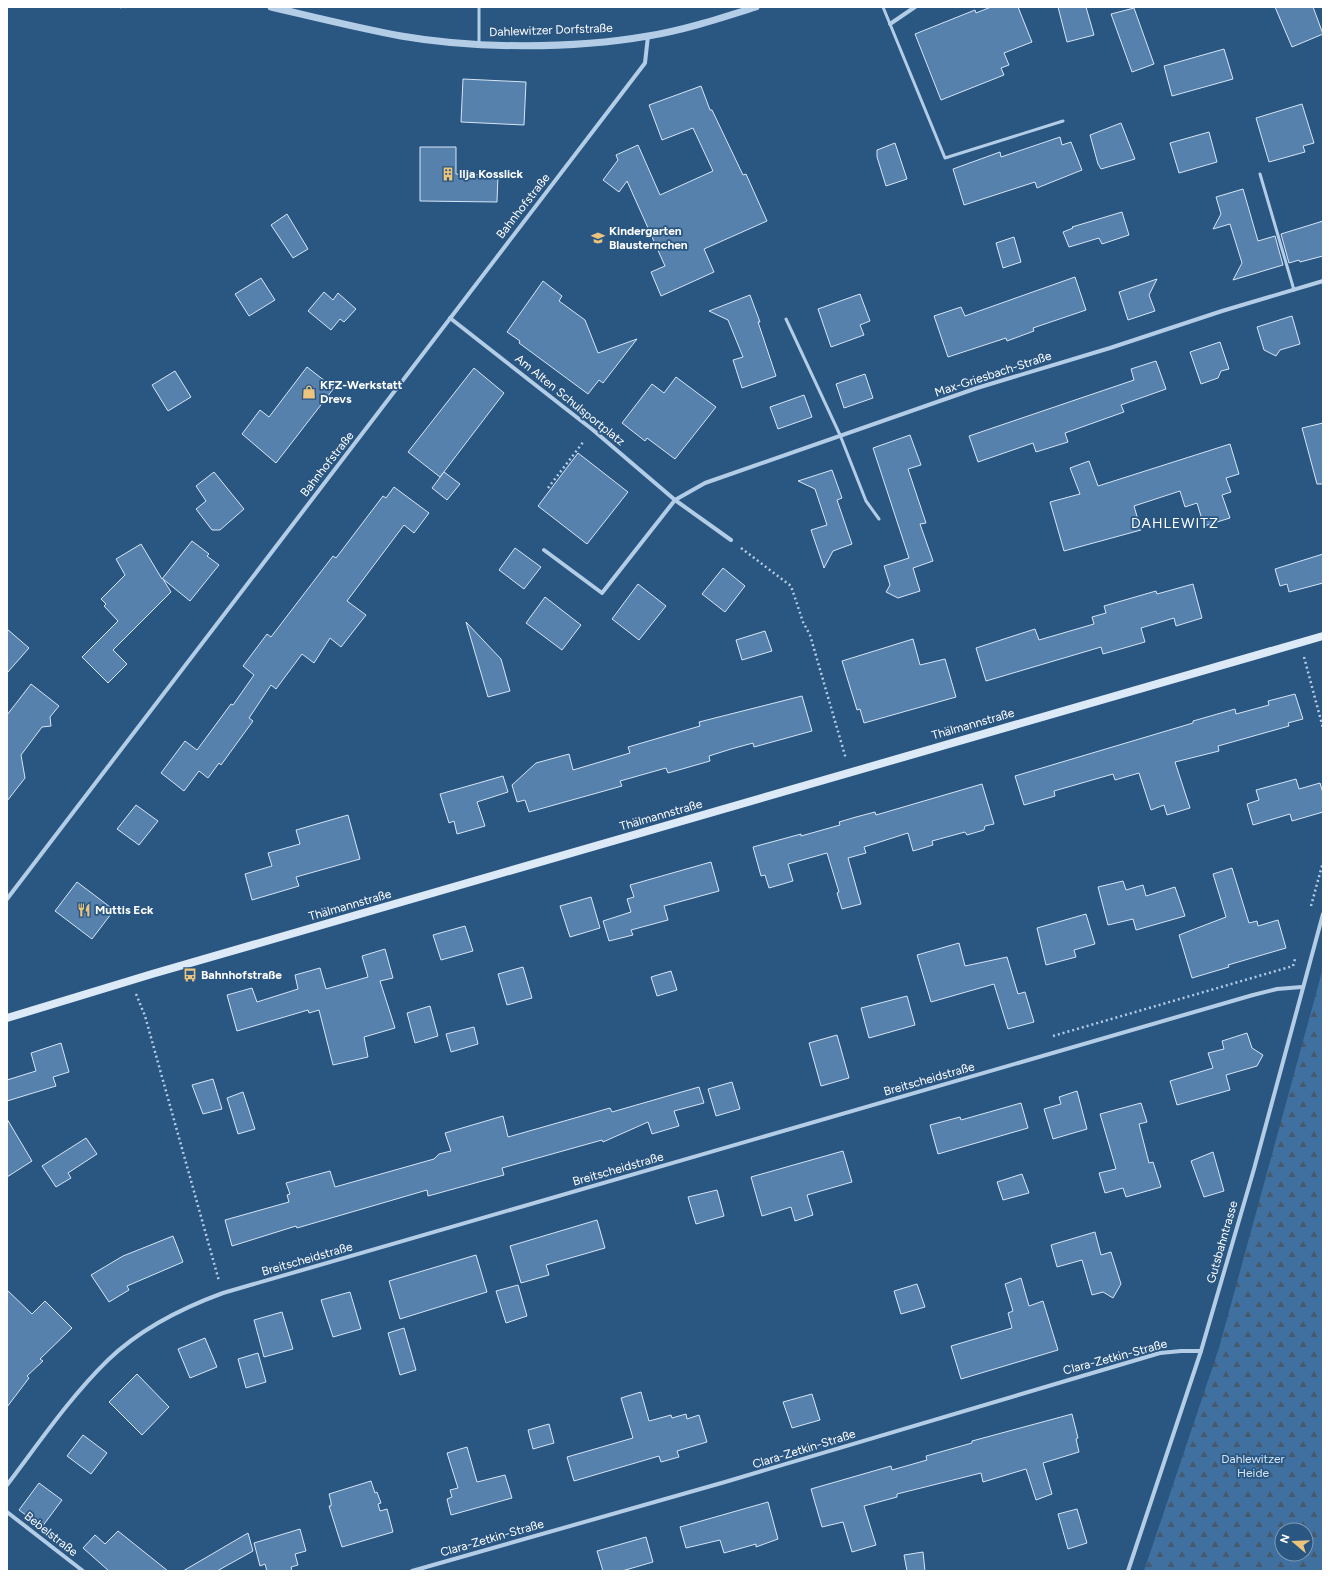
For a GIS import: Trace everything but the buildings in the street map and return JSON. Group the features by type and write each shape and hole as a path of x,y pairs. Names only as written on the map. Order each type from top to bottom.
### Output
{"main road":[{"name":"Thälmannstraße","path":"7,1018 132,980 1323,636"}],"street":[{"name":"Dahlewitzer Dorfstraße","path":"271,7 401,36 479,44 526,45 589,42 648,36 756,7"},
{"path":"890,24 915,7"},
{"name":"Bahnhofstraße","path":"7,899 645,63 648,36"},
{"name":"Max-Griesbach-Straße","path":"675,500 705,483 977,388 1323,281"},
{"name":"Am Alten Schulsportplatz","path":"450,318 592,430 675,500 731,540"},
{"path":"544,550 602,593 675,500"},
{"name":"Gutsbahntrasse","path":"1128,1571 1201,1352 1254,1169 1302,987 1323,914"},
{"name":"Breitscheidstraße","path":"7,1485 58,1417 108,1360 141,1335 197,1302 223,1293 1265,992 1277,989 1302,987"},
{"name":"Clara-Zetkin-Straße","path":"412,1571 733,1480 1160,1353 1181,1351 1201,1352"},
{"name":"Bebelstraße","path":"7,1512 82,1571"}],"lane":[{"path":"479,44 480,7"},
{"path":"883,7 945,158 1063,122"},
{"path":"1260,174 1294,290"},
{"path":"786,319 840,435 866,501 879,519"}],"path":[{"path":"120,7 126,7"},
{"path":"548,488 592,430"},
{"path":"731,540 792,586 803,622 810,635 850,772"},
{"path":"1304,657 1323,728"},
{"path":"1310,908 1323,862"},
{"path":"1053,1036 1293,966 1297,952"},
{"path":"132,980 156,1053 223,1293"}],"green space":[{"name":"Dahlewitzer Heide","path":"1323,968 1323,1571 1144,1571 1219,1348"}],"place":[{"name":"Ilja Kosslick","path":"448,174"},
{"name":"Kindergarten Blausternchen","path":"598,238"},
{"name":"KFZ-Werkstatt Drevs","path":"309,392"},
{"name":"Muttis Eck","path":"84,910"},
{"name":"Bahnhofstraße","path":"190,975"}],"district":[{"name":"DAHLEWITZ","path":"1175,523"}]}
